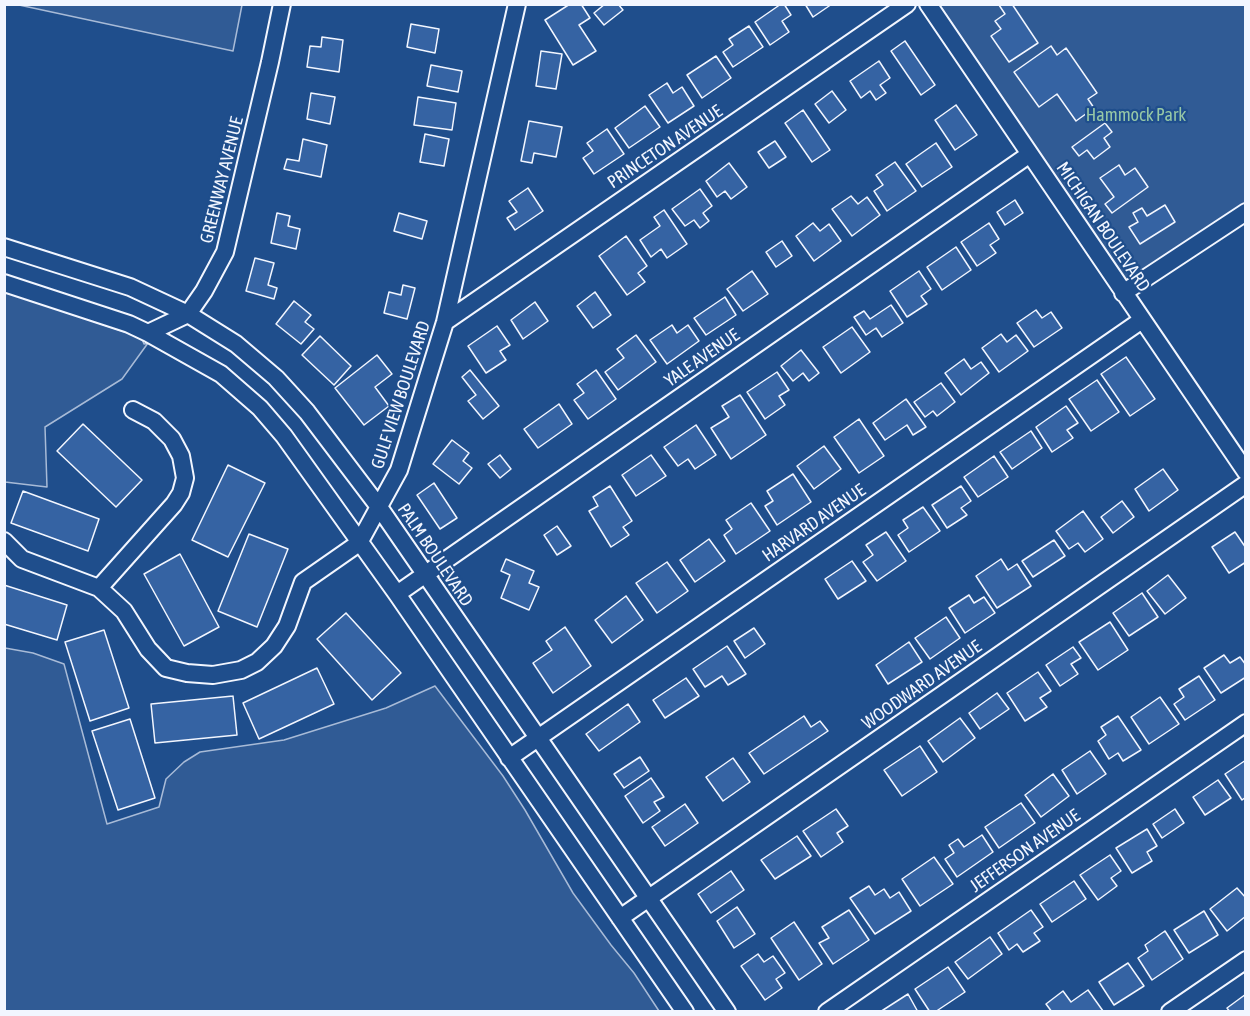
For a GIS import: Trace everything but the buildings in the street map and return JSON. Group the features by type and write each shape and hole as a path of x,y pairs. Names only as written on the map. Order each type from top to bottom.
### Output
{"street":[{"name":"GREENWAY AVENUE","path":"188,314 204,291 225,252 282,4"},
{"name":"GULF VIEW BOULEVARD","path":"4,541 22,558 99,588 124,611 148,649 166,668 187,674 213,675 232,672 257,662 274,646 287,626 303,582 359,543 399,470 445,322 517,4"},
{"name":"PRINCETON AVENUE","path":"445,322 907,4"},
{"name":"MICHIGAN BOULEVARD","path":"928,4 1245,472"},
{"name":"YALE AVENUE","path":"397,594 1030,154"},
{"path":"1123,293 1245,212"},
{"name":"PALM BOULEVARD","path":"4,247 130,287 188,314 236,344 276,378 320,428 379,507 728,1011"},
{"path":"4,283 129,324 148,333 221,374 260,408 284,436 397,594 685,1011"},
{"path":"148,333 188,314"},
{"name":"HARVARD AVENUE","path":"509,758 1142,320"},
{"path":"99,588 174,504 182,493 185,478 181,456 172,439 154,421 133,410"},
{"name":"WOODWARD AVENUE","path":"620,918 1245,484"},
{"name":"JEFFERSON AVENUE","path":"827,1011 1245,723"},
{"path":"1170,1011 1245,960"}],"green space":[{"path":"242,4 233,51 19,5"},
{"name":"Hammock Park","path":"931,5 1245,5 1245,212 1123,293"},
{"path":"5,292 125,332 142,339 144,344 148,343 122,379 45,427 47,487 5,482"},
{"path":"5,648 33,653 64,664 107,824 159,807 166,779 184,762 200,752 284,740 386,708 435,686 503,776 573,893 634,973 659,1011 5,1011"}]}
